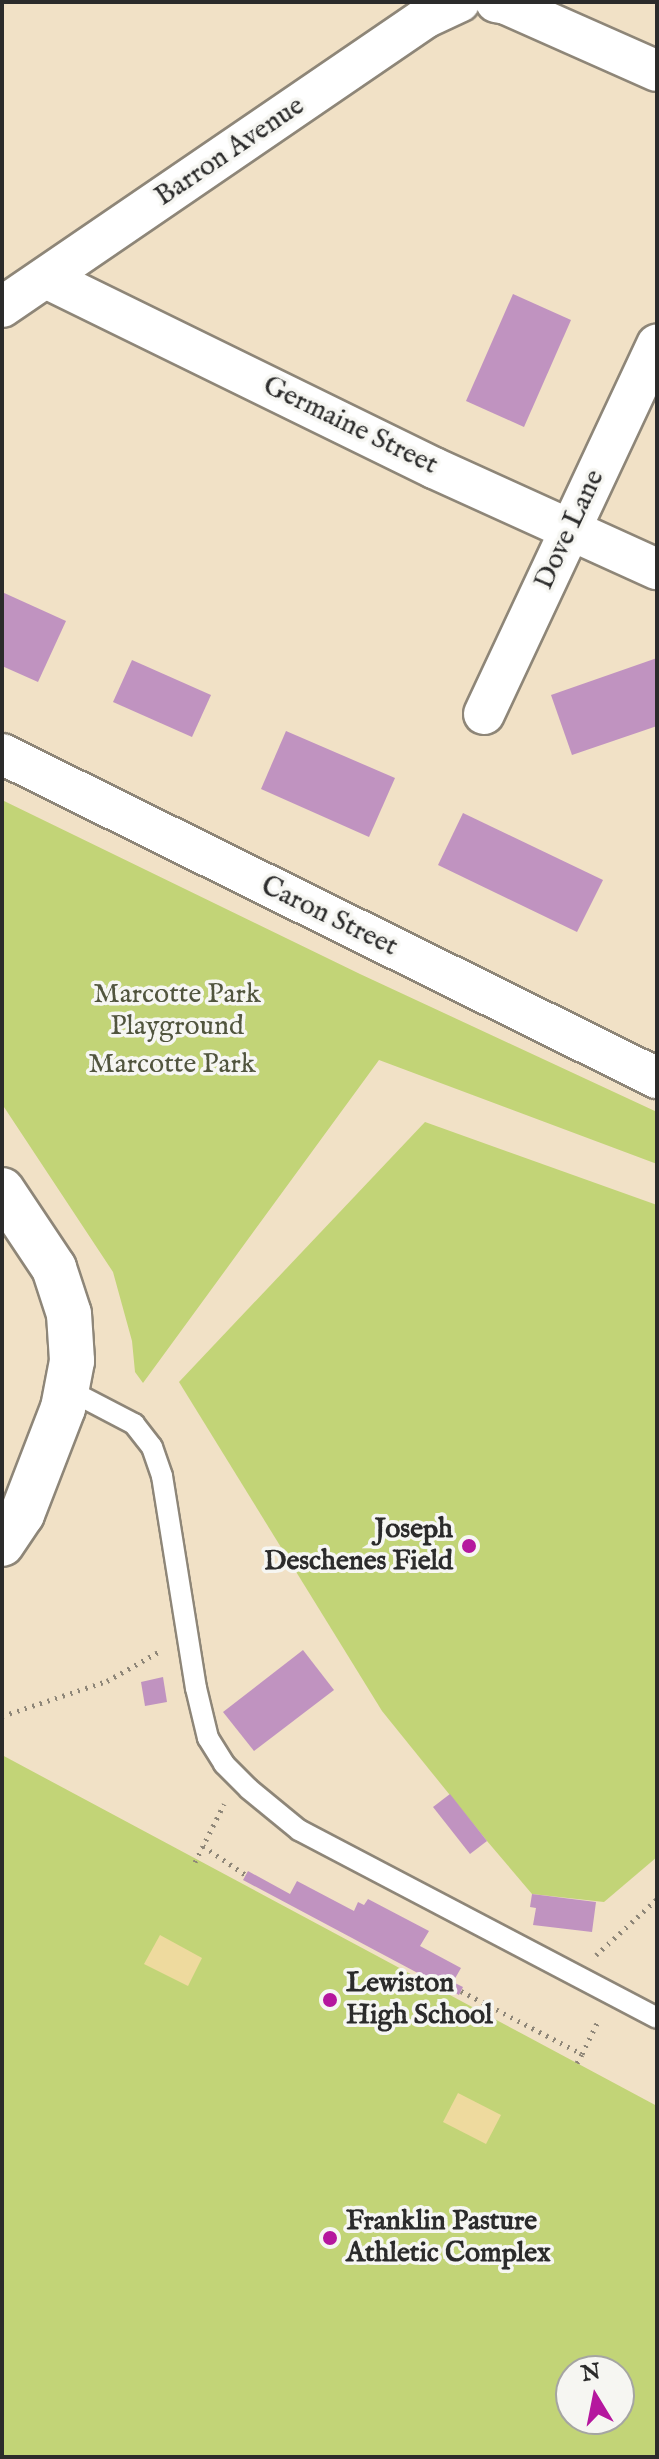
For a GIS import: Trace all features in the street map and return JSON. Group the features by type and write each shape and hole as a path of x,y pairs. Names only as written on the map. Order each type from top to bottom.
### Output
{"street":[{"name":"Barron Avenue","path":"2,307 425,18 460,2"},
{"path":"496,2 657,71"},
{"name":"Germaine Street","path":"46,278 434,468 657,569"},
{"name":"Dove Lane","path":"484,714 657,345"},
{"name":"Caron Street","path":"2,754 657,1078"},
{"path":"2,1190 54,1268 69,1314 72,1361 63,1408 22,1514 2,1544"}],"lane":[{"path":"67,1389 134,1424 152,1447 162,1476 186,1634 208,1738 238,1778 299,1830 657,2018"}],"path":[{"path":"2,1716 107,1681 186,1634"},
{"path":"195,1862 238,1778"},
{"path":"203,1846 246,1875"},
{"path":"575,1975 657,1899"},
{"path":"461,1991 582,2054"},
{"path":"577,2063 612,1994"}],"green space":[{"name":"Marcotte Park","path":"2,800 360,974 657,1112 657,1164 379,1060 143,1383 135,1372 132,1341 113,1272 2,1104"},
{"name":"Joseph Deschenes Field","path":"425,1122 657,1205 657,1857 604,1902 532,1894 487,1841 382,1711 179,1382"},
{"name":"Franklin Pasture Athletic Complex","path":"2,1755 657,2106 657,2457 2,2457"}],"sand":[{"path":"160,1935 202,1958 188,1986 144,1964"},
{"path":"458,2093 501,2115 486,2144 443,2122"}],"building":[{"path":"513,294 571,320 524,427 466,401"},
{"path":"2,592 66,621 38,682 2,666"},
{"path":"657,658 657,726 572,755 551,695"},
{"path":"132,660 211,695 192,737 113,702"},
{"path":"286,731 395,778 369,837 261,789"},
{"path":"463,813 603,880 577,932 438,865"},
{"path":"303,1650 334,1690 254,1751 223,1712"},
{"path":"163,1677 167,1702 145,1706 141,1682"},
{"path":"450,1794 487,1841 470,1854 433,1807"},
{"path":"248,1871 290,1894 297,1881 354,1911 358,1902 364,1905 368,1899 429,1931 420,1946 461,1968 453,1982 463,1987 459,1995 243,1880"},
{"path":"532,1894 596,1902 592,1932 533,1925 536,1908 530,1907"}],"place":[{"name":"Joseph Deschenes Field","path":"469,1546"},
{"name":"Lewiston High School","path":"330,2000"},
{"name":"Franklin Pasture Athletic Complex","path":"330,2238"}],"park label":[{"name":"Marcotte Park Playground","path":"177,1011"}]}
